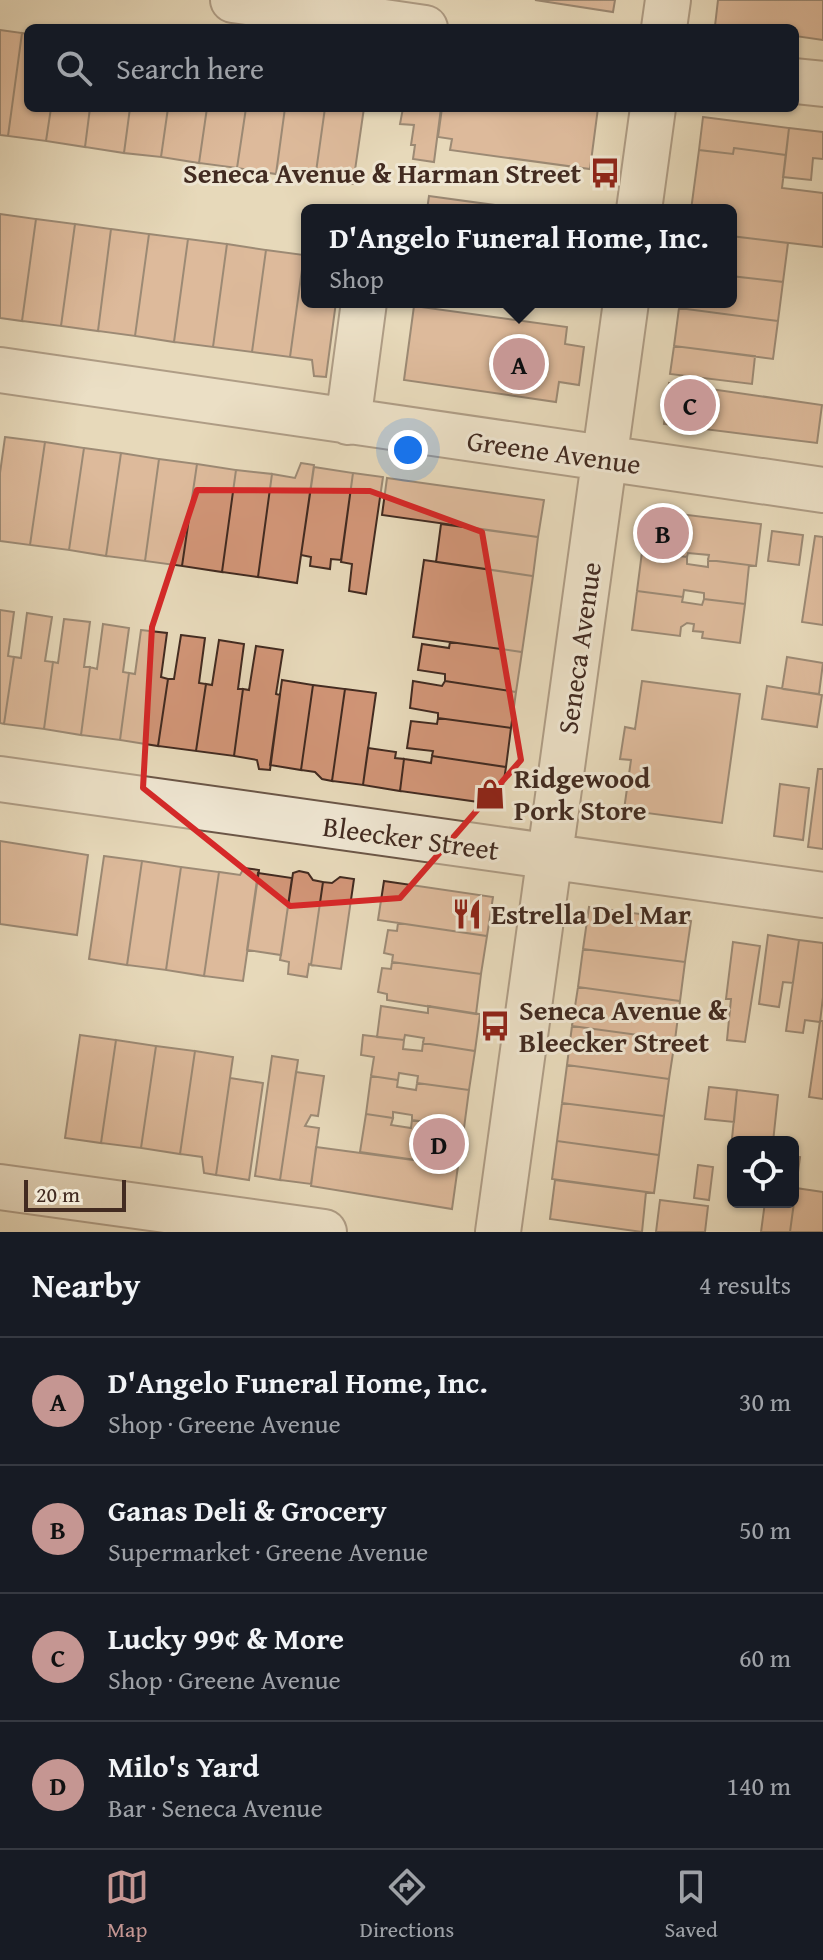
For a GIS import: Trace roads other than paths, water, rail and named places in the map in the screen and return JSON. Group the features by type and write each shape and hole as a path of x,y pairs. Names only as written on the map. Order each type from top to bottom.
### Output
{"street":[{"path":"233,0 398,24"},
{"path":"665,24 668,0"},
{"path":"799,81 823,84"},
{"path":"640,204 652,112"},
{"path":"348,422 363,308"},
{"name":"Seneca Avenue","path":"498,1232 625,308"},
{"name":"Greene Avenue","path":"0,370 823,490"},
{"name":"Bleecker Street","path":"0,779 823,895"},
{"path":"0,1187 324,1232"}],"place":[{"name":"Seneca Avenue & Harman Street","path":"605,173"},
{"name":"D'Angelo Funeral Home, Inc.","path":"519,364"},
{"name":"Lucky 99¢ & More","path":"690,405"},
{"name":"Ganas Deli & Grocery","path":"663,533"},
{"name":"Ridgewood Pork Store","path":"490,794"},
{"name":"Estrella Del Mar","path":"467,914"},
{"name":"Seneca Avenue & Bleecker Street","path":"495,1026"},
{"name":"Milo's Yard","path":"439,1144"}]}
